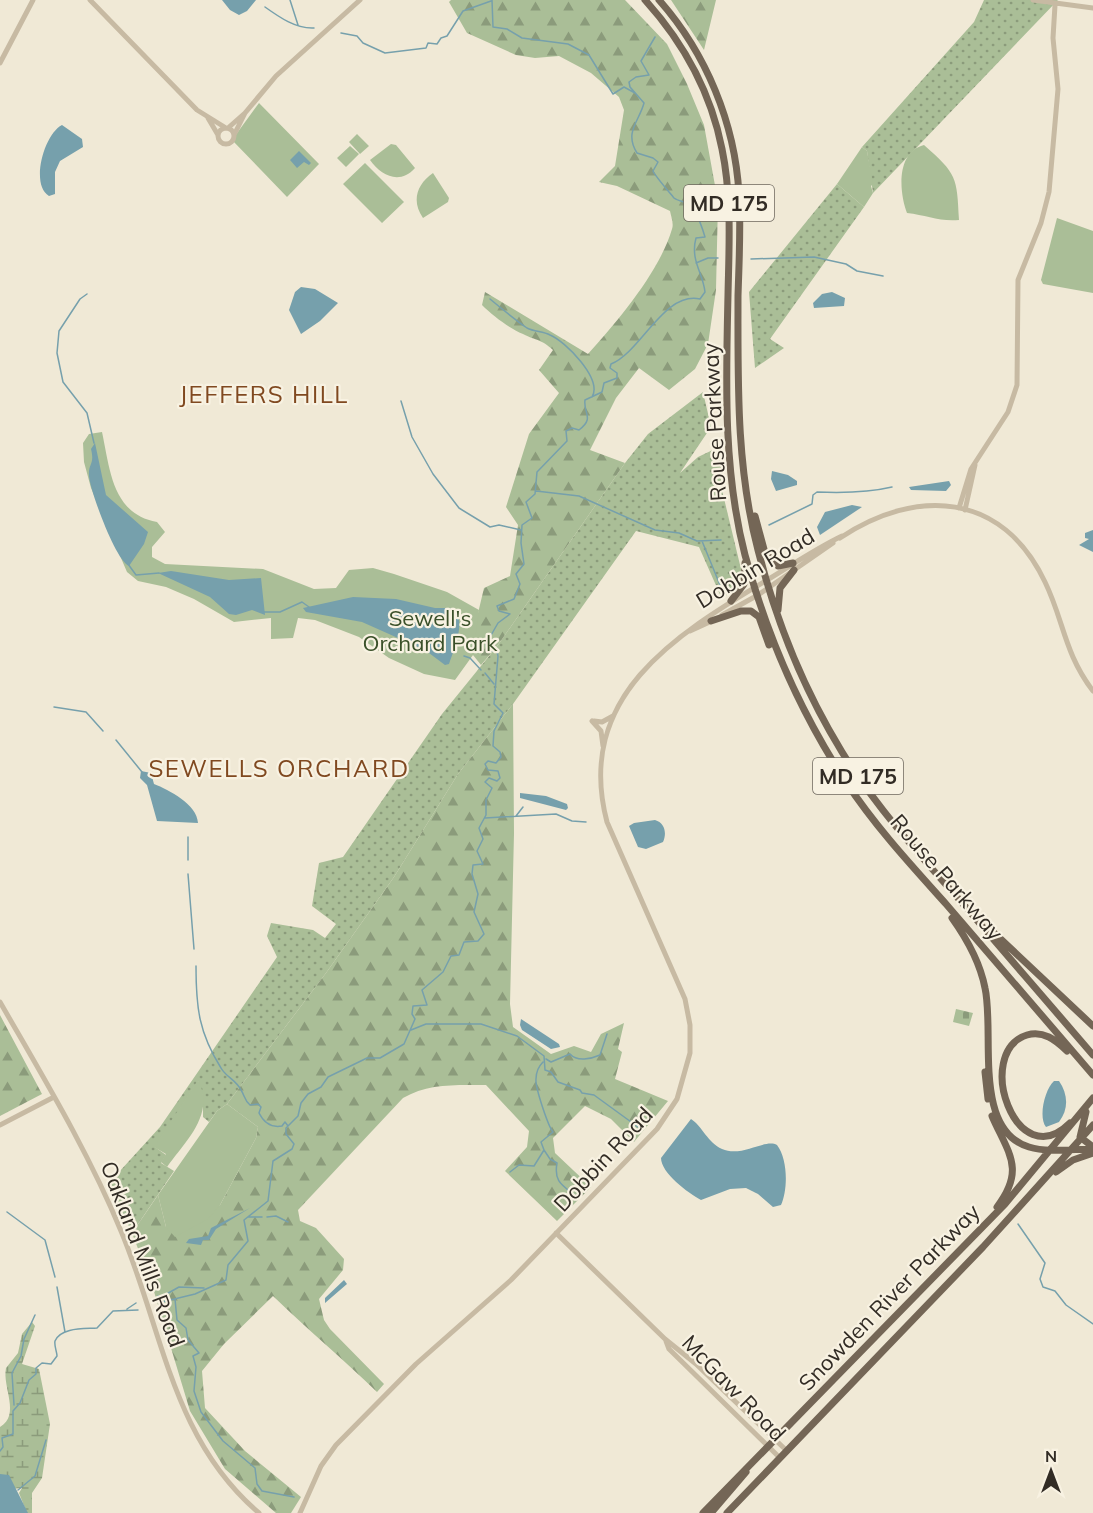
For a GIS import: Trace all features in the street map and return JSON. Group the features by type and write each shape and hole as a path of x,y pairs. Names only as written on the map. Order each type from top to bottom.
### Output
{"main road":[{"name":"Rouse Parkway","path":"645,0 675,38 695,72 714,119 725,163 729,218 727,427 733,491 745,555 783,665 817,734 862,804 1093,1075"},
{"name":"Rouse Parkway","path":"659,0 684,32 705,68 724,116 736,161 740,218 738,406 741,448 752,524 768,584 778,618 803,679 843,753 883,811 1093,1055"},
{"path":"741,448 756,523 765,553 775,565 794,567"},
{"path":"731,601 744,584 745,555"},
{"path":"778,618 780,588 794,567"},
{"path":"711,621 745,610 757,615 780,666 817,734"},
{"path":"945,884 1015,955 1093,1026"},
{"path":"930,886 967,940 980,968 987,999 993,1102 1003,1127 1022,1144 1053,1149 1093,1150"},
{"path":"1091,1101 1057,1133 1042,1136 1025,1131 1012,1116 1006,1100 1004,1063 1008,1050 1017,1040 1028,1035 1039,1034 1055,1040 1093,1075"},
{"path":"975,1236 1002,1201 1013,1176 1011,1154 988,1103 985,1082 989,1058"},
{"path":"1091,1101 1080,1127 1081,1139 1093,1150"},
{"name":"Snowden River Parkway","path":"703,1513 975,1236 1053,1149 1091,1101"},
{"name":"Snowden River Parkway","path":"727,1513 983,1247 1093,1125"},
{"path":"983,1247 1061,1167 1093,1150"},
{"path":"711,1513 740,1483 754,1460"}],"street":[{"path":"0,63 33,0"},
{"path":"90,0 196,110 227,128 234,135"},
{"path":"218,135 245,113 276,76 360,0"},
{"path":"1033,0 1055,5 1093,8"},
{"path":"962,509 967,478 1008,412 1017,385 1018,280 1041,223 1049,192 1058,89 1053,38 1055,5"},
{"path":"207,117 221,141 226,143 232,140 245,113"},
{"name":"Dobbin Road","path":"688,632 758,595 768,584 879,515 901,508 937,505 962,509 1005,530 1033,560 1047,585 1069,652 1093,691"},
{"name":"Dobbin Road","path":"300,1513 321,1466 336,1445 410,1370 497,1294 556,1233 664,1119 682,1087 690,1053 690,1025 685,999 607,822 600,783 604,747 614,715 638,675 695,624 755,586 768,584"},
{"path":"604,747 600,731 592,721 602,722 614,715"},
{"name":"Oakland Mills Road","path":"0,1002 97,1175 122,1232 185,1416 216,1468 259,1513"},
{"path":"0,1125 54,1097"},
{"name":"McGaw Road","path":"556,1233 665,1339 696,1364 787,1451"},
{"name":"McGaw Road","path":"665,1339 669,1349 780,1458"}],"green space":[{"path":"451,0 625,0 667,44 687,84 704,125 718,202 716,290 708,344 695,369 669,390 639,368 616,398 590,450 625,463 498,645 481,665 473,655 474,630 484,588 510,576 518,525 506,507 529,434 559,393 539,370 553,350 542,342 512,328 491,313 482,305 485,292 588,354 612,327 648,279 666,245 673,225 670,211 617,186 599,182 615,166 624,110 619,97 591,73 559,56 535,58 516,55 467,33 449,2"},
{"path":"671,0 716,0 704,50"},
{"path":"984,0 1058,0 873,193 867,151 862,147 974,22"},
{"path":"259,103 319,164 287,197 232,140"},
{"path":"357,134 369,146 360,154 349,142"},
{"path":"391,144 396,145 415,168 403,176 385,174 370,160"},
{"path":"924,145 943,163 953,177 956,185 959,220 907,213 901,184 904,164 915,149"},
{"path":"350,146 359,154 346,167 337,158"},
{"path":"862,147 867,151 873,184 871,186 873,193 864,207 837,184"},
{"path":"365,163 404,202 382,223 343,184"},
{"path":"433,173 449,198 448,202 423,218 417,205 418,193 423,182"},
{"path":"837,184 864,207 770,339 784,348 755,368 749,292"},
{"path":"1057,218 1093,231 1093,293 1043,284 1041,280"},
{"path":"703,392 711,427 680,473 698,457 721,446 721,486 741,569 740,584 722,599 699,547 636,531 513,704 458,774 394,877 326,973 227,1104 217,1111 209,1122 203,1117 203,1097 198,1081 155,1147 166,1155 161,1163 174,1171 132,1233 109,1183 160,1127 277,957 267,936 271,923 313,930 325,938 336,924 312,906 319,863 343,857 442,714 498,645 625,463 648,434"},
{"name":"Sewell's Orchard Park","path":"102,432 111,475 122,500 142,517 157,522 165,532 152,547 152,557 165,564 263,569 314,589 336,588 349,570 373,568 394,574 447,592 479,610 473,655 455,680 424,674 389,658 359,637 315,620 298,618 293,638 271,639 271,618 234,622 194,599 166,587 138,581 127,572 91,488 84,462 83,443 89,434"},
{"path":"513,704 514,833 510,1004 513,1027 551,1054 574,1046 591,1052 601,1034 624,1023 618,1049 622,1052 615,1079 668,1101 634,1142 611,1119 585,1106 553,1138 555,1153 591,1187 557,1221 505,1171 527,1147 529,1131 486,1085 433,1087 403,1098 298,1210 300,1221 316,1228 344,1259 343,1270 319,1299 324,1320 384,1384 377,1392 273,1296 224,1344 202,1371 205,1408 245,1451 301,1497 291,1513 276,1513 225,1469 190,1411 152,1285 132,1233 158,1195 166,1227 220,1205 256,1138 258,1127 227,1104 326,973 394,877 458,774"},
{"path":"956,1009 973,1013 969,1026 953,1022"},
{"path":"0,1015 42,1094 0,1116"},
{"path":"198,1080 203,1092 201,1116 196,1127 167,1167 161,1162 166,1154 154,1147"},
{"path":"227,1104 258,1127 256,1138 220,1205 208,1219 175,1237 166,1227 158,1195 217,1111"},
{"path":"32,1322 35,1326 22,1364 39,1369 50,1424 42,1478 32,1493 32,1513 27,1513 19,1493 22,1488 0,1490 0,1427 6,1422 10,1408 6,1368 18,1353 22,1334"}],"water":[{"path":"222,0 256,0 247,11 239,15 230,10"},
{"path":"62,125 82,139 83,147 60,161 55,172 55,194 49,196 43,190 40,182 42,160 50,138"},
{"path":"299,151 311,163 309,165 304,162 297,168 290,160"},
{"path":"301,287 315,289 338,303 320,321 301,334 289,310 295,292"},
{"path":"832,292 845,298 844,306 814,308 813,303 822,294"},
{"path":"95,443 106,495 148,532 144,544 129,566 117,552 90,484 91,449"},
{"path":"772,471 788,475 797,481 797,485 776,491 771,479"},
{"path":"949,481 951,485 946,491 911,490 909,487"},
{"path":"852,505 862,507 820,535 817,527 825,512"},
{"path":"1093,530 1093,552 1079,545 1089,539 1085,538 1085,533"},
{"path":"171,571 229,580 261,578 265,615 252,610 236,615 229,614 210,597 158,573"},
{"path":"353,597 396,599 435,608 453,608 459,620 459,627 449,664 445,665 425,650 362,622 306,612 303,608"},
{"path":"141,771 151,773 154,784 188,804 198,823 157,821 147,785 140,778"},
{"path":"520,793 546,796 567,804 568,808 566,810 520,798"},
{"path":"655,820 661,823 664,829 663,842 646,849 638,847 629,826"},
{"path":"521,1019 559,1044 560,1047 551,1049 522,1030"},
{"path":"1054,1081 1059,1081 1062,1086 1066,1096 1066,1107 1059,1122 1046,1127 1043,1117 1044,1103"},
{"path":"691,1119 713,1143 722,1149 737,1151 766,1144 777,1145 781,1151 786,1175 781,1205 773,1207 758,1194 746,1188 730,1189 701,1200 676,1182 665,1170 661,1158"},
{"path":"250,1208 216,1229 209,1240 203,1240 201,1245 186,1243 189,1239 208,1236 211,1228"},
{"path":"344,1280 347,1284 325,1303 325,1298"},
{"path":"0,1474 9,1475 28,1513 0,1513"}],"waterway":[{"path":"290,0 298,25"},
{"path":"492,0 493,27 507,29 522,38 568,44 589,55 613,94 624,87 635,93"},
{"path":"341,33 357,36 363,43 385,53 426,48 428,43 437,44 441,38 447,36 463,11 491,1"},
{"path":"265,7 294,24 314,28"},
{"path":"162,1302 195,1294 226,1280 228,1265 248,1241 244,1220 268,1201 273,1161 292,1149 294,1144 286,1134 286,1128 298,1116 301,1103 308,1094 321,1087 328,1077 367,1058 380,1058 404,1044 415,1019 412,1014 413,1006 427,1005 422,990 443,972 451,956 459,955 464,942 478,941 484,934 474,912 478,894 472,874 473,865 483,864 477,851 483,839 479,828 486,815 486,800 492,788 485,782 489,778 497,781 500,778 498,771 488,770 485,764 488,761 496,763 501,757 500,752 493,746 494,731 503,713 494,704 498,656 497,652 487,650 486,644 498,623 510,614 499,611 497,606 514,599 520,584 516,574 524,564 521,543 522,525 532,518 526,502 535,494 537,472 567,441 566,431 572,428 579,430 584,426 587,419 585,400 602,392 604,383 617,378 617,373 610,368 611,364 632,348 675,304 687,299 700,299 705,292 695,253 696,238 705,237 695,212 690,204 674,198 659,180 653,171 658,162 637,153 633,146 632,133 644,103 630,87 629,82 636,77 649,75 641,61 655,37"},
{"path":"751,259 814,257 846,264 857,271 883,276"},
{"path":"696,263 708,258 718,258"},
{"path":"87,294 80,299 59,331 57,353 63,382 87,413 94,443"},
{"path":"490,299 527,328 550,335 573,353 588,371 594,389 592,397"},
{"path":"401,401 412,437 433,474 459,508 490,527 499,525 521,530"},
{"path":"769,525 812,504 813,495 817,492 855,492 892,487"},
{"path":"536,491 579,496 655,530 679,533 697,541 721,540"},
{"path":"702,541 720,585"},
{"path":"128,564 136,575 159,573"},
{"path":"264,612 280,612 302,602 309,607"},
{"path":"464,656 470,658 481,670"},
{"path":"485,673 494,684"},
{"path":"54,707 86,712 103,731"},
{"path":"116,740 142,772"},
{"path":"516,816 523,807"},
{"path":"485,818 556,814 572,821 586,822"},
{"path":"188,837 188,860"},
{"path":"188,874 194,949"},
{"path":"196,966 200,1020 208,1043 223,1071 239,1087 250,1105 258,1104 261,1107 259,1113 263,1120 278,1126 282,1126 285,1122 288,1126"},
{"path":"411,1030 426,1024 481,1024 517,1036 544,1056 545,1070 551,1072 558,1082 580,1090 582,1093 594,1095 638,1127"},
{"path":"546,1059 551,1062 570,1054 580,1059 600,1055 607,1034"},
{"path":"510,1172 519,1165 534,1166 544,1150 541,1142 553,1132 545,1115 536,1083 537,1072 543,1062"},
{"path":"544,1150 550,1159 557,1163 557,1178 573,1194"},
{"path":"7,1212 45,1240 55,1277"},
{"path":"267,1217 276,1216 288,1222"},
{"path":"248,1217 262,1217"},
{"path":"1018,1224 1045,1263 1040,1279 1043,1287 1055,1291 1066,1305 1093,1324"},
{"path":"57,1287 65,1332"},
{"path":"163,1296 179,1287 204,1288"},
{"path":"158,1296 163,1296 162,1298"},
{"path":"160,1299 165,1299"},
{"path":"175,1299 177,1320 186,1328 188,1340 199,1353 193,1356 196,1367 194,1391 201,1412 223,1441 255,1468 257,1484 262,1491 294,1497"},
{"path":"127,1309 136,1303"},
{"path":"0,1451 3,1447 2,1438 13,1434 13,1411 20,1403 29,1380 36,1374 36,1368 42,1363 51,1364 57,1356 55,1341 58,1336 68,1331 97,1328 113,1311 138,1310"},
{"path":"14,1405 12,1373 21,1356 24,1339 35,1315"},
{"path":"18,1490 35,1476 46,1440"}],"district":[{"name":"JEFFERS HILL","path":"264,394"},
{"name":"SEWELLS ORCHARD","path":"279,768"}]}
